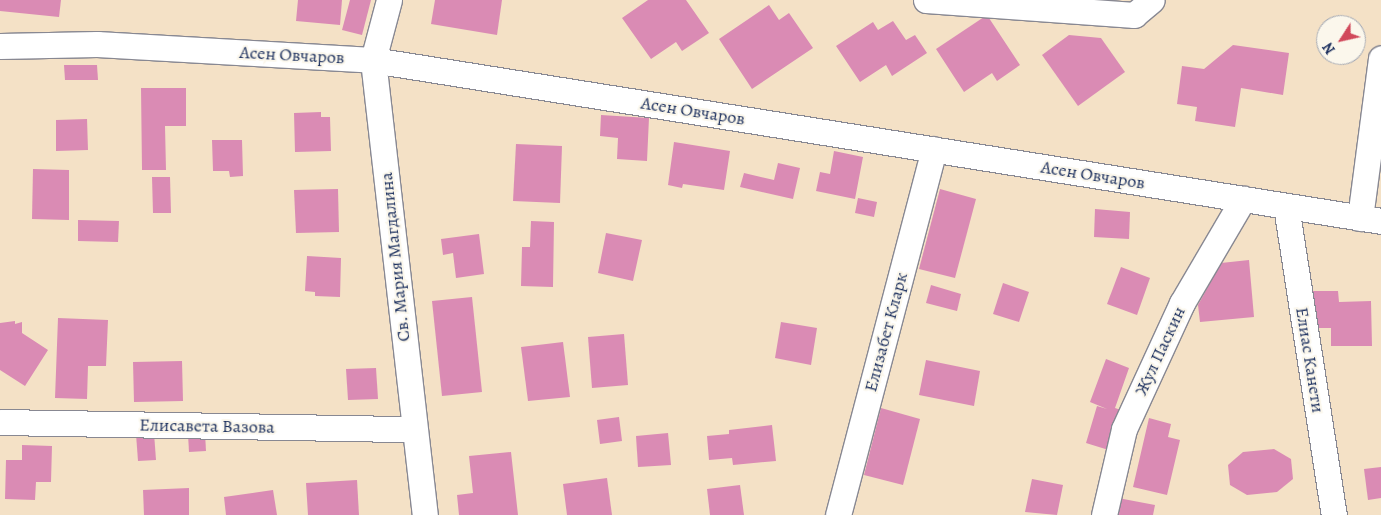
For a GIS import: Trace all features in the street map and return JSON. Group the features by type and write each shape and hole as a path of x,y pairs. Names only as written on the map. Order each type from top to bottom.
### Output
{"street":[{"name":"Св. Мария Магдалина","path":"389,0 373,60 425,515"},
{"path":"926,0 1134,15 1152,0"},
{"name":"Асен Овчаров","path":"0,46 97,44 373,60 1371,220"},
{"path":"1371,220 1381,58"},
{"name":"Елизабет Кларк","path":"838,515 934,149"},
{"name":"Жул Паскин","path":"1104,515 1124,429 1182,304 1243,199"},
{"name":"Елиас Канети","path":"1286,206 1334,515"},
{"name":"Елисавета Вазова","path":"0,422 414,429"}],"building":[{"path":"0,0 61,0 59,17 0,11"},
{"path":"298,0 342,0 340,25 296,21"},
{"path":"350,0 371,0 362,35 342,30"},
{"path":"435,0 502,0 497,35 431,24"},
{"path":"648,0 686,0 709,33 682,51 676,42 651,59 622,18"},
{"path":"769,5 779,20 789,13 813,48 752,89 719,39"},
{"path":"987,15 1020,65 997,81 992,73 964,92 936,49"},
{"path":"893,21 906,40 915,35 927,53 892,76 886,65 860,82 836,46 873,22 878,30"},
{"path":"1069,35 1101,38 1125,72 1078,106 1042,55"},
{"path":"1233,45 1289,53 1283,95 1241,88 1235,127 1195,121 1197,107 1177,104 1182,66 1204,69"},
{"path":"64,65 97,65 98,80 65,80"},
{"path":"141,88 186,88 186,126 165,126 166,170 142,170"},
{"path":"321,112 321,117 330,117 331,151 295,152 294,113"},
{"path":"601,115 649,118 647,161 617,159 618,138 600,136"},
{"path":"87,119 88,150 56,151 56,120"},
{"path":"212,140 242,140 243,176 230,177 229,171 213,171"},
{"path":"674,142 730,151 724,190 683,184 682,188 668,185"},
{"path":"516,144 562,146 560,203 513,201"},
{"path":"834,151 863,157 855,199 816,191 820,172 830,174"},
{"path":"778,163 800,168 793,199 740,187 744,173 774,180"},
{"path":"33,169 69,170 69,220 32,219"},
{"path":"152,177 170,177 171,213 153,213"},
{"path":"338,189 339,232 296,233 294,190"},
{"path":"940,189 976,199 955,278 919,269"},
{"path":"858,198 877,202 874,217 855,213"},
{"path":"1095,209 1130,212 1129,239 1094,237"},
{"path":"78,220 119,221 118,242 78,241"},
{"path":"531,221 554,222 553,287 521,286 522,247 530,247"},
{"path":"606,233 642,240 633,281 598,273"},
{"path":"479,234 484,274 456,278 453,253 443,255 441,239"},
{"path":"307,256 341,258 340,297 315,296 315,292 305,291"},
{"path":"1249,260 1254,317 1200,322 1198,305 1221,263"},
{"path":"1121,267 1150,278 1137,315 1107,304"},
{"path":"1003,283 1029,292 1019,322 993,314"},
{"path":"931,285 961,294 957,311 926,303"},
{"path":"1311,291 1338,291 1339,302 1371,301 1372,346 1331,346 1331,328 1312,328"},
{"path":"472,297 482,392 442,396 432,301"},
{"path":"58,318 108,320 106,366 88,366 87,399 55,398"},
{"path":"15,321 15,324 22,322 22,333 48,350 25,386 0,370 0,323"},
{"path":"781,322 817,328 811,365 775,358"},
{"path":"624,334 628,385 592,388 588,337"},
{"path":"563,342 570,397 528,401 521,347"},
{"path":"1106,359 1129,368 1115,408 1127,412 1115,452 1086,443 1097,406 1107,409 1090,402"},
{"path":"926,360 980,371 974,406 919,395"},
{"path":"182,361 183,401 134,402 133,362"},
{"path":"376,368 378,399 348,400 346,369"},
{"path":"881,408 920,419 903,485 864,475"},
{"path":"619,417 622,441 600,444 597,420"},
{"path":"1149,418 1171,424 1168,437 1180,440 1167,495 1133,487"},
{"path":"772,425 776,461 733,465 732,458 709,460 707,436 729,434 729,430"},
{"path":"154,433 156,460 138,461 136,434"},
{"path":"205,433 206,451 189,452 188,434"},
{"path":"668,433 671,465 638,467 636,436"},
{"path":"22,445 52,446 51,482 36,482 35,500 5,499 6,460 22,460"},
{"path":"1274,449 1291,459 1293,479 1277,492 1247,495 1230,485 1228,465 1243,452"},
{"path":"511,452 518,515 459,515 457,495 473,493 469,456"},
{"path":"1381,467 1381,498 1368,500 1364,469"},
{"path":"607,478 612,515 567,515 563,484"},
{"path":"1032,479 1063,485 1057,515 1025,512"},
{"path":"357,480 359,515 308,515 306,483"},
{"path":"740,485 744,515 710,515 707,489"},
{"path":"189,488 189,515 144,515 143,490"},
{"path":"273,490 277,515 226,515 224,497"},
{"path":"1118,498 1155,505 1153,515 1114,515"}]}
